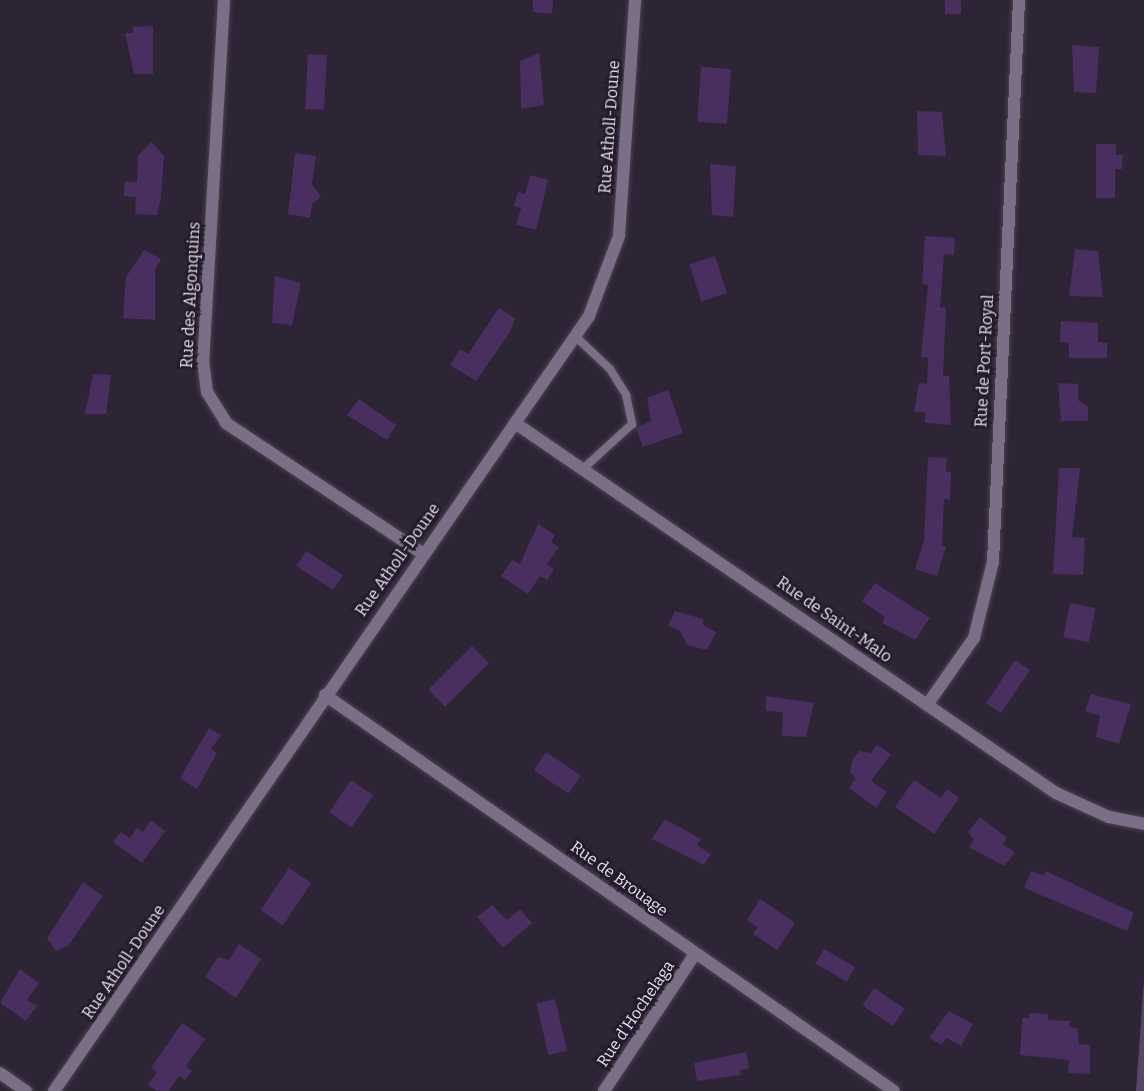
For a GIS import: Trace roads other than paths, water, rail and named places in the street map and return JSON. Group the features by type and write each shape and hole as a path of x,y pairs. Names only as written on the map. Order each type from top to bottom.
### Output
{"street":[{"name":"Rue des Algonquins","path":"224,0 204,360 207,392 226,423 422,553"},
{"name":"Rue Atholl-Doune","path":"54,1091 422,553 575,336 603,290 619,236 635,0"},
{"name":"Rue de Port-Royal","path":"927,705 974,638 993,562 1018,0"},
{"name":"Rue de Saint-Malo","path":"514,423 585,468 1056,793 1109,818 1144,824"},
{"name":"Rue de Brouage","path":"325,694 894,1091"},
{"name":"Rue d'Hochelaga","path":"604,1091 695,954"},
{"path":"0,1073 26,1091"}],"lane":[{"path":"575,336 610,369 626,395 632,424 585,468"}]}
